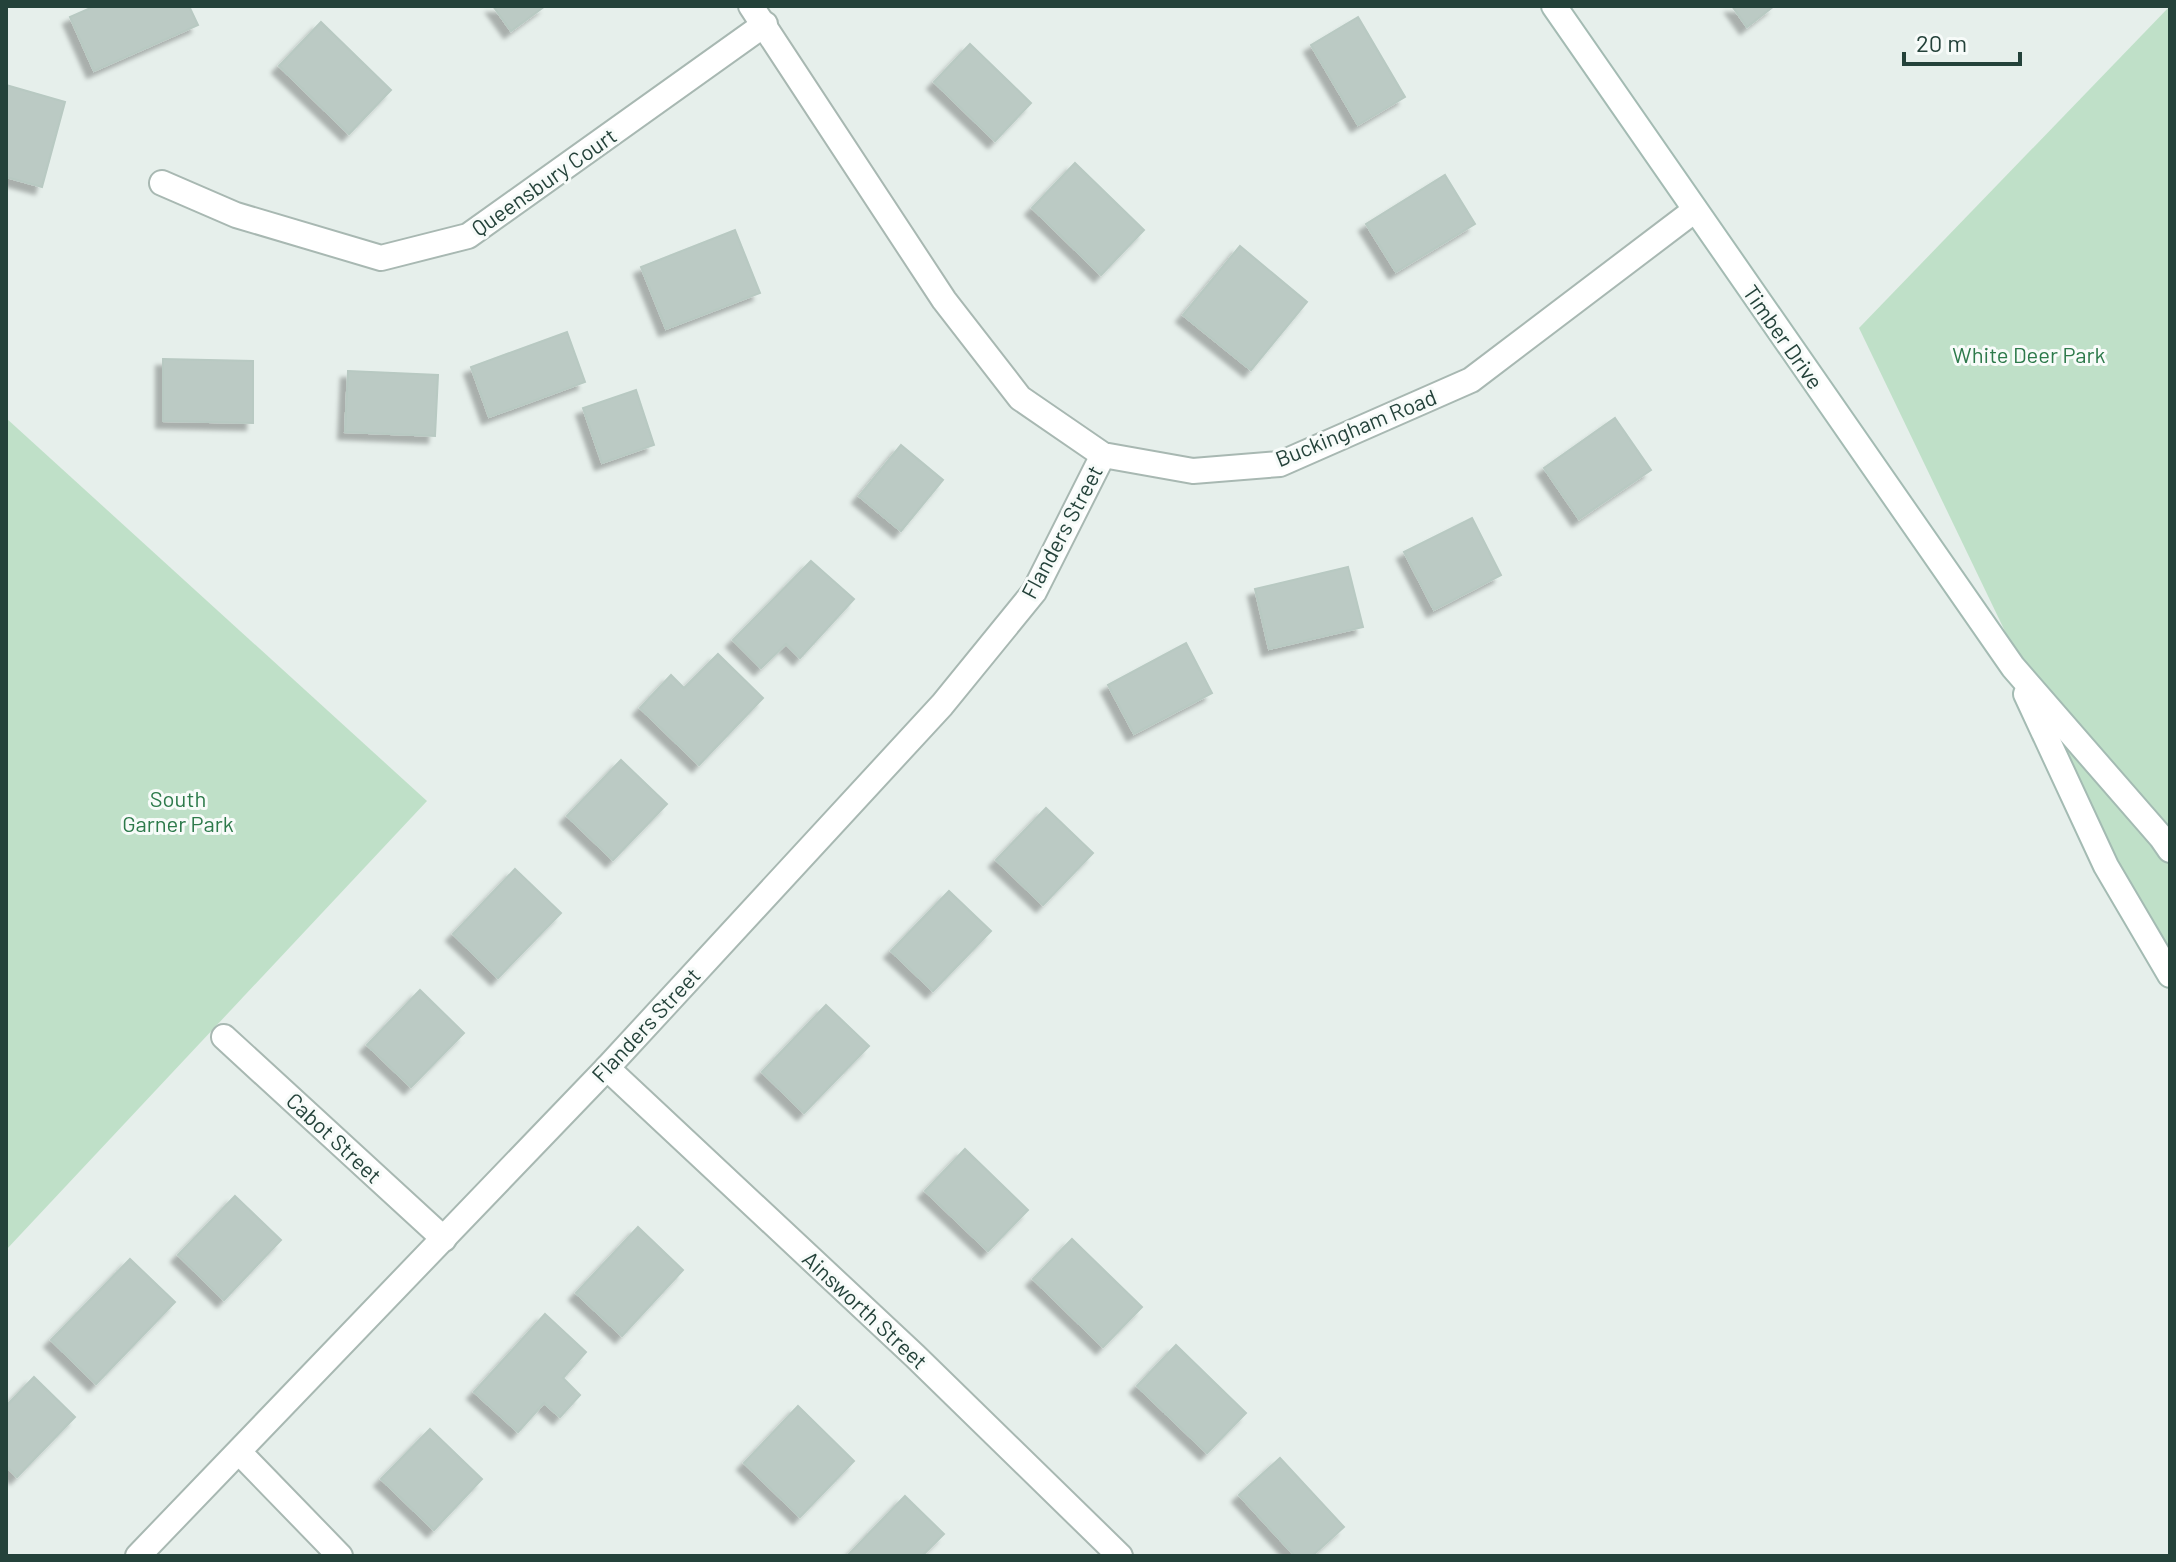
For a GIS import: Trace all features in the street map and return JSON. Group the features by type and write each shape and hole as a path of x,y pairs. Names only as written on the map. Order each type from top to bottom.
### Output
{"street":[{"name":"Timber Drive","path":"1554,6 2013,667 2170,850"},
{"name":"Buckingham Road","path":"758,15 944,300 1020,398 1103,455 1193,471 1280,464 1471,380 1695,210"},
{"name":"Queensbury Court","path":"162,183 236,215 381,258 468,236 758,15"},
{"name":"Flanders Street","path":"138,1556 607,1068 942,705 1034,592 1103,455"},
{"name":"Timber Drive","path":"2013,667 2106,866 2170,975"},
{"name":"Cabot Street","path":"224,1037 444,1239"},
{"name":"Ainsworth Street","path":"607,1068 915,1356 1120,1556"},
{"path":"239,1452 340,1556"}],"green space":[{"name":"White Deer Park","path":"2170,6 2170,974 1859,328"},
{"name":"South Garner Park","path":"6,418 427,801 6,1250"}],"building":[{"path":"95,6 189,6 198,25 94,71 70,17"},
{"path":"493,6 545,6 511,31"},
{"path":"1732,6 1774,6 1747,27"},
{"path":"1358,17 1405,97 1358,125 1311,45"},
{"path":"321,22 391,90 349,134 279,66"},
{"path":"970,44 1031,103 995,141 934,82"},
{"path":"6,85 65,102 42,187 6,177"},
{"path":"1075,163 1144,230 1101,275 1032,208"},
{"path":"1445,175 1475,224 1396,272 1366,224"},
{"path":"735,230 760,293 666,329 641,267"},
{"path":"1240,246 1307,302 1251,370 1183,315"},
{"path":"567,332 585,382 489,417 471,367"},
{"path":"163,359 253,361 253,423 163,421"},
{"path":"348,371 438,375 435,436 345,432"},
{"path":"636,390 654,445 602,463 583,408"},
{"path":"1615,418 1651,470 1579,519 1544,468"},
{"path":"901,445 943,480 901,531 859,496"},
{"path":"1472,518 1501,575 1434,610 1404,552"},
{"path":"811,561 854,599 800,658 786,644 761,668 733,640"},
{"path":"1348,567 1363,627 1269,649 1255,589"},
{"path":"1186,643 1212,693 1134,734 1108,685"},
{"path":"718,654 763,698 699,765 640,708 671,675 684,688"},
{"path":"621,760 667,804 613,860 567,816"},
{"path":"1046,808 1093,853 1043,905 996,860"},
{"path":"515,869 561,913 498,978 453,934"},
{"path":"949,891 991,931 933,991 891,951"},
{"path":"420,990 464,1033 411,1087 367,1045"},
{"path":"826,1005 869,1046 804,1113 762,1072"},
{"path":"965,1149 1028,1210 988,1251 925,1191"},
{"path":"235,1196 281,1240 224,1300 178,1255"},
{"path":"638,1227 683,1270 622,1336 576,1293"},
{"path":"1072,1239 1142,1307 1103,1347 1033,1279"},
{"path":"130,1259 175,1302 96,1384 51,1340"},
{"path":"545,1314 586,1352 563,1378 580,1395 560,1417 544,1403 518,1432 474,1392"},
{"path":"1176,1345 1246,1413 1207,1453 1137,1386"},
{"path":"34,1377 75,1417 17,1477 6,1466 6,1406"},
{"path":"798,1406 854,1461 800,1517 744,1463"},
{"path":"430,1429 482,1479 434,1530 381,1479"},
{"path":"1280,1458 1344,1527 1312,1556 1295,1556 1239,1495"},
{"path":"905,1496 944,1534 922,1556 847,1556"}]}
